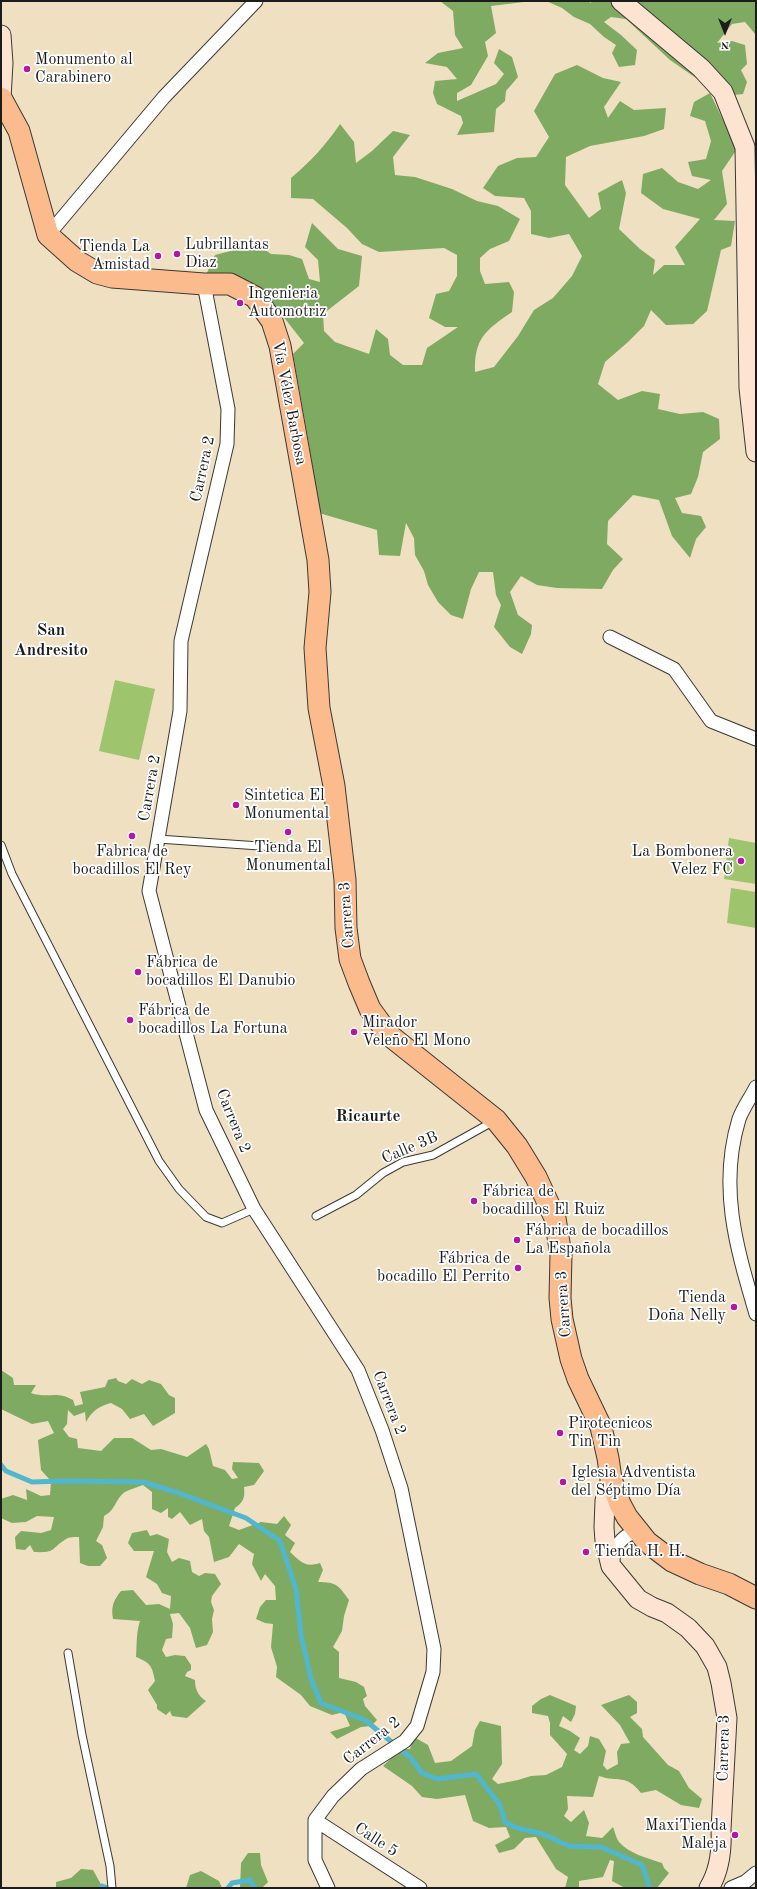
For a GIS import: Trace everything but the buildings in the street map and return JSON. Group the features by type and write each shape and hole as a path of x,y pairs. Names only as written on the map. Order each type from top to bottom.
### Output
{"main road":[{"path":"1,98 19,131 48,236"},
{"name":"Vía Vélez Barbosa","path":"48,236 77,261 97,273 112,277 204,284 230,284 255,297 272,322 280,346 318,560 320,592 315,648 319,708 334,786"},
{"name":"Carrera 3","path":"334,786 345,880 346,928 350,958 370,1010 389,1035 496,1120 506,1131 525,1158 543,1191 555,1218 561,1256 560,1298 565,1339 578,1379 601,1427 608,1458 610,1479"},
{"path":"610,1479 620,1504 636,1530 647,1542 672,1561 700,1574 729,1584 756,1598"}],"street":[{"path":"48,236 164,97 256,1"},
{"path":"621,1 701,68 723,92 745,147 756,452"},
{"path":"1,35 1,98"},
{"name":"Carrera 2","path":"204,284 228,409 227,444 181,642 180,711 149,891 200,1079 206,1110 254,1209 358,1370 382,1430 401,1488 434,1649 433,1672 417,1726 405,1741 361,1769 333,1796 315,1820"},
{"path":"610,637 674,669 711,721 756,739"},
{"path":"756,1087 740,1118 735,1139 730,1180 731,1215 736,1243 756,1314"},
{"name":"Carrera 3","path":"610,1479 605,1501 604,1527 605,1541 611,1566 638,1598 652,1607 667,1613 688,1628 705,1646 717,1667 721,1683 727,1718 721,1829 722,1843 717,1872 709,1888"},
{"path":"611,1566 615,1548 623,1537 636,1530"},
{"path":"315,1820 315,1860 328,1888"},
{"name":"Calle 5","path":"315,1820 420,1888"},
{"path":"731,1888 745,1882 756,1873"}],"lane":[{"path":"158,839 274,846"},
{"path":"1,845 12,874 160,1161 175,1184 206,1217 222,1223 254,1209"},
{"name":"Calle 3B","path":"316,1216 356,1195 383,1174 403,1162 433,1155 496,1120"},
{"path":"68,1653 82,1735 110,1866 112,1888"}],"green space":[{"path":"440,1 532,1 491,6 496,33 485,42 488,56 471,85 457,93 457,101 496,84 504,74 494,63 499,49 512,57 518,77 506,91 505,101 496,109 494,132 457,135 463,123 461,116 437,104 433,93 435,81 457,79 447,67 425,63 438,53 463,48 455,35 453,11"},
{"path":"546,1 588,1 591,3 591,1 756,1 756,35 745,22 732,24 717,43 732,41 745,45 747,64 741,70 747,82 743,94 734,95 696,78 670,60 626,19 611,17 604,22 637,50 635,65 619,67 612,53 616,45 604,37 590,24 574,17 562,8"},
{"path":"577,65 603,78 621,82 604,107 608,118 620,101 634,110 666,108 664,129 644,136 590,146 566,157 565,185 589,218 601,209 598,193 622,180 626,193 619,229 640,249 655,260 653,275 664,265 685,265 675,247 700,219 663,209 641,193 643,174 662,168 678,182 698,189 711,180 692,176 688,162 706,159 711,141 705,121 690,116 694,102 710,93 737,149 722,171 727,204 714,220 735,221 731,246 721,250 707,311 693,324 666,325 651,310 644,326 605,362 598,384 618,400 642,391 660,394 658,409 680,414 703,412 719,419 720,439 703,452 698,477 691,494 675,498 682,513 701,516 706,527 696,539 690,558 672,536 659,500 633,495 608,521 607,544 623,559 613,570 602,589 557,588 537,585 521,576 510,592 518,615 532,625 531,634 522,654 510,647 494,627 501,605 496,595 493,572 479,572 471,589 463,619 451,615 438,602 428,585 424,571 415,555 414,538 406,523 400,556 379,555 377,530 319,513 311,453 293,354 304,343 275,306 248,281 206,275 215,255 257,244 271,254 289,255 302,259 309,279 320,282 318,260 305,247 312,223 338,249 362,256 359,286 323,314 324,331 335,342 369,354 376,329 388,339 390,355 403,365 422,365 427,348 458,327 445,327 429,318 436,294 449,291 457,276 457,255 444,248 379,252 362,244 347,228 313,199 291,198 291,178 317,153 340,124 354,142 356,163 372,151 393,131 410,135 393,157 395,175 415,177 452,189 477,201 498,206 520,219 509,241 490,249 480,258 480,271 485,284 509,282 514,292 512,312 495,324 483,336 479,343 475,360 475,372 494,367 518,336 534,310 553,298 572,276 582,256 569,234 549,238 531,234 531,211 524,198 495,196 483,188 498,166 517,158 536,157 549,137 534,111 555,74"},
{"path":"115,680 155,689 139,760 99,751"},
{"name":"La Bombonera Velez FC","path":"729,838 756,843 756,884 724,879"},
{"path":"731,888 756,892 756,928 727,923"},
{"path":"1,1370 13,1378 14,1385 36,1385 31,1393 37,1395 57,1395 67,1397 73,1400 75,1406 83,1404 80,1392 105,1387 108,1380 116,1378 118,1381 126,1384 132,1379 142,1384 149,1380 161,1384 169,1395 175,1398 175,1413 153,1426 144,1414 130,1419 122,1409 111,1403 96,1410 86,1422 85,1412 74,1416 68,1410 67,1424 63,1429 69,1437 77,1439 78,1448 101,1451 114,1438 132,1438 151,1450 161,1449 187,1457 206,1444 209,1449 213,1466 225,1470 232,1479 238,1478 232,1469 233,1462 259,1463 264,1471 254,1485 244,1487 243,1499 235,1508 229,1526 239,1530 261,1522 277,1524 284,1516 291,1525 285,1535 295,1543 290,1552 303,1563 310,1565 320,1563 323,1570 318,1582 334,1584 343,1591 349,1600 344,1616 342,1631 333,1647 339,1652 339,1678 356,1682 364,1687 367,1696 363,1699 365,1706 377,1720 371,1726 361,1727 337,1739 330,1732 350,1726 344,1712 332,1715 310,1706 301,1695 276,1677 277,1667 271,1647 273,1624 265,1623 256,1619 260,1607 266,1600 276,1600 275,1586 265,1574 261,1581 252,1564 254,1554 239,1544 229,1557 214,1562 209,1537 204,1531 202,1519 190,1525 180,1512 172,1519 168,1517 168,1508 161,1513 152,1509 152,1492 143,1485 125,1492 119,1498 111,1511 104,1516 103,1527 96,1541 102,1545 107,1558 100,1566 88,1566 80,1563 79,1537 67,1538 53,1550 46,1552 34,1552 30,1545 25,1550 16,1549 15,1537 21,1531 41,1533 51,1530 54,1517 37,1516 26,1522 12,1523 1,1518 1,1499 13,1495 27,1500 26,1489 41,1496 50,1495 51,1481 41,1470 38,1440 54,1433 48,1421 32,1424 1,1409"},
{"path":"147,1530 150,1536 157,1534 169,1539 167,1552 172,1562 179,1558 190,1561 192,1572 199,1576 205,1573 215,1574 221,1584 212,1596 211,1602 214,1610 212,1619 213,1632 207,1645 196,1648 190,1628 179,1613 170,1614 173,1624 172,1638 166,1639 162,1650 166,1657 175,1655 185,1656 191,1665 191,1670 187,1672 185,1676 195,1680 198,1692 206,1701 187,1718 172,1716 170,1711 166,1715 157,1709 157,1705 148,1690 155,1681 152,1668 148,1663 136,1657 137,1634 140,1621 113,1619 113,1604 121,1591 133,1590 146,1605 159,1604 170,1609 171,1596 162,1593 157,1584 146,1577 154,1551 134,1551 128,1543 132,1533"},
{"path":"550,1695 576,1706 575,1714 571,1722 563,1716 559,1726 580,1738 574,1750 580,1754 588,1746 590,1736 599,1739 606,1751 603,1765 607,1770 618,1764 617,1752 621,1744 630,1743 620,1725 601,1705 629,1695 637,1702 637,1713 630,1717 642,1729 643,1737 668,1765 679,1771 689,1788 702,1799 699,1808 681,1805 656,1790 641,1793 626,1781 599,1776 593,1797 567,1796 568,1809 564,1816 571,1822 584,1810 589,1823 586,1836 602,1838 613,1827 619,1842 628,1850 662,1863 664,1868 669,1873 657,1888 625,1888 612,1881 614,1861 610,1860 603,1877 579,1881 579,1888 565,1888 568,1877 556,1869 536,1837 525,1838 514,1849 499,1853 495,1845 510,1837 506,1827 489,1828 473,1821 465,1795 437,1799 422,1797 412,1786 383,1766 401,1749 410,1749 414,1737 428,1745 435,1763 451,1761 472,1746 475,1730 480,1721 501,1726 502,1764 492,1779 498,1784 531,1776 546,1775 562,1767 567,1754 550,1735 550,1723 548,1716 532,1713 532,1706 541,1699"},
{"path":"248,1853 260,1853 261,1865 268,1882 262,1888 240,1888 241,1863"},
{"path":"81,1869 93,1870 103,1888 56,1888 56,1882 71,1878"},
{"path":"201,1871 219,1881 222,1888 186,1888 190,1875"}],"waterway":[{"path":"1,1465 6,1471 32,1482 143,1482 176,1492 246,1518 280,1541 296,1589 301,1635 311,1679 321,1703 365,1720 411,1758 422,1773 437,1779 476,1774 500,1805 505,1822 517,1828 543,1834 569,1846 601,1847 642,1865 650,1888"},
{"path":"228,1888 232,1883 250,1880 255,1888"},
{"path":"101,1888 102,1886 108,1888"}],"place":[{"name":"Monumento al Carabinero","path":"27,69"},
{"name":"Lubrillantas Diaz","path":"177,254"},
{"name":"Tienda La Amistad","path":"158,256"},
{"name":"Ingenieria Automotriz","path":"240,303"},
{"name":"Sintetica El Monumental","path":"236,805"},
{"name":"Tienda El Monumental","path":"288,832"},
{"name":"Fabrica de bocadillos El Rey","path":"132,836"},
{"name":"La Bombonera Velez FC","path":"741,861"},
{"name":"Fábrica de bocadillos El Danubio","path":"138,972"},
{"name":"Fábrica de bocadillos La Fortuna","path":"130,1020"},
{"name":"Mirador Veleño El Mono","path":"354,1032"},
{"name":"Fábrica de bocadillos El Ruiz","path":"474,1201"},
{"name":"Fábrica de bocadillos La Española","path":"517,1240"},
{"name":"Fábrica de bocadillo El Perrito","path":"518,1268"},
{"name":"Tienda Doña Nelly","path":"734,1307"},
{"name":"Pirotecnicos Tin Tin","path":"560,1433"},
{"name":"Iglesia Adventista del Séptimo Día","path":"563,1482"},
{"name":"Tienda H. H.","path":"586,1552"},
{"name":"MaxiTienda Maleja","path":"735,1835"}],"district":[{"name":"San Andresito","path":"51,641"},
{"name":"Ricaurte","path":"368,1117"}]}
